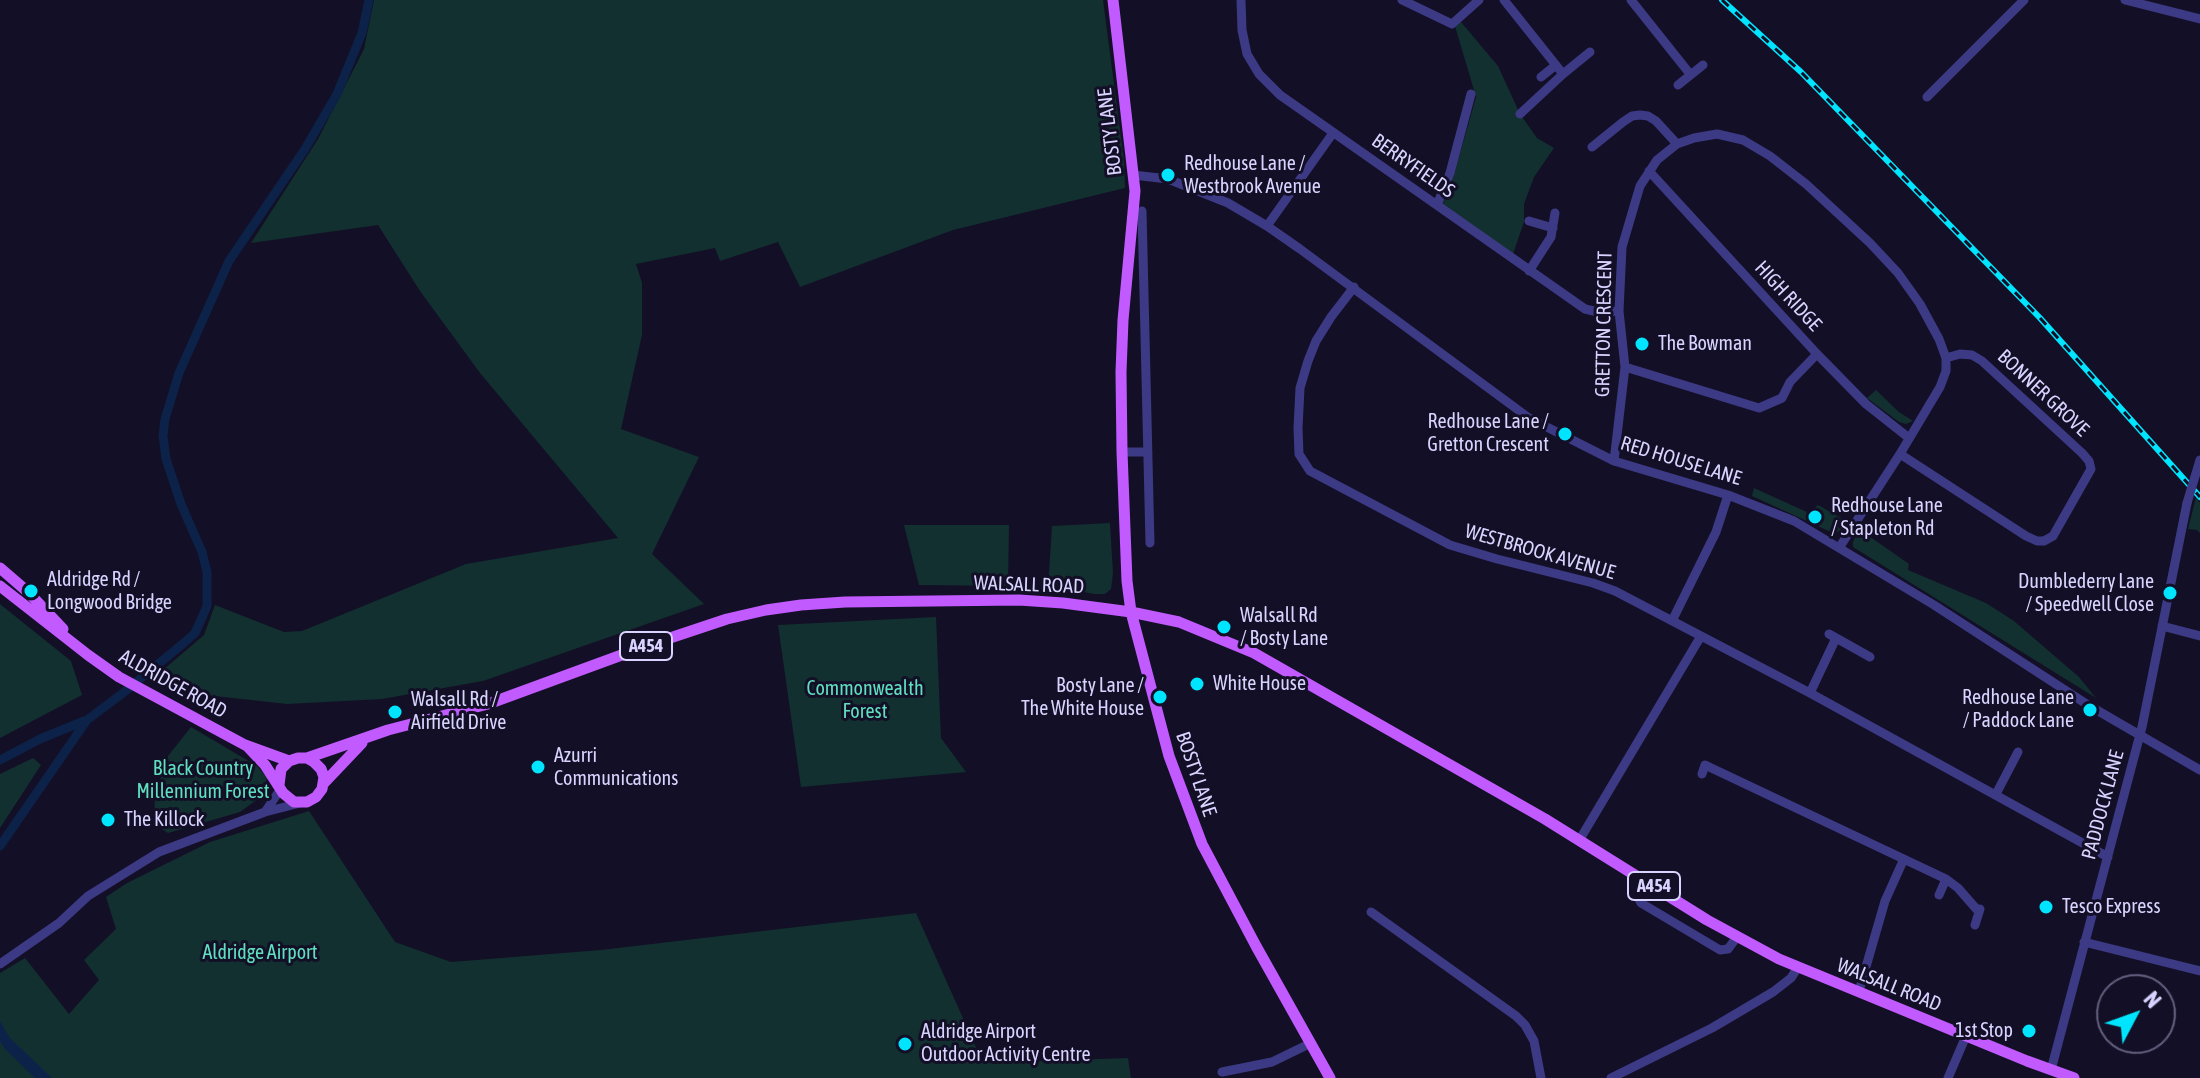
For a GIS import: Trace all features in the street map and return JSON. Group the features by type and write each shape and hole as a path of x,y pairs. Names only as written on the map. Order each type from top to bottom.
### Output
{"main road":[{"name":"BOSTY LANE","path":"1113,0 1135,191 1121,372 1127,581 1131,612 1169,756 1202,844 1330,1078"},
{"name":"ALDRIDGE ROAD","path":"0,568 29,593 85,653"},
{"name":"ALDRIDGE ROAD","path":"0,586 85,653 126,680 245,745 289,761"},
{"name":"WALSALL ROAD","path":"307,758 388,730 488,704 727,619 772,609 845,602 1019,600 1131,612 1179,622 1254,653 1580,839 1737,937 1798,967 2056,1074 2074,1078"},
{"name":"WALSALL ROAD","path":"324,783 365,739"},
{"name":"ALDRIDGE ROAD","path":"245,745 265,765 280,788"},
{"path":"307,758 321,769 324,783 316,797 301,803 290,800 280,788 280,773 289,761 307,758"}],"street":[{"name":"BERRYFIELDS","path":"1241,0 1247,54 1259,74 1280,95 1585,309 1619,311"},
{"path":"1402,0 1452,24 1479,0"},
{"path":"1504,0 1563,74"},
{"path":"1631,0 1690,74"},
{"path":"1927,97 2024,0"},
{"path":"2125,0 2200,19"},
{"path":"1520,114 1590,52"},
{"path":"1541,77 1556,65"},
{"path":"1678,85 1703,65"},
{"path":"1437,205 1450,173 1471,94"},
{"path":"1592,147 1623,122 1640,115 1656,121 1677,144 1706,135 1743,140 1770,156 1849,221 1898,273 1920,304 1939,339 1946,358 1946,371 1940,387 1900,454 1839,548"},
{"path":"1595,129 1603,139"},
{"path":"1267,226 1333,133"},
{"name":"GRETTON CRESCENT","path":"1614,461 1625,367 1619,311 1622,247 1640,186 1657,160 1677,144"},
{"name":"HIGH RIDGE","path":"1649,171 1817,354 1866,404 1909,438"},
{"name":"RED HOUSE LANE","path":"1133,175 1168,179 1228,203 1267,226 1354,287 1529,418 1614,461 1728,495 1794,521 1934,605 2075,697 2200,770"},
{"path":"1142,211 1148,452 1145,522 1150,543"},
{"path":"1529,271 1547,246 1555,213"},
{"path":"1529,221 1553,228"},
{"name":"WESTBROOK AVENUE","path":"1354,287 1316,341 1300,388 1299,454 1310,471 1450,545 1615,591 1810,693 2108,857"},
{"path":"1625,367 1759,408 1782,398 1790,382 1817,354"},
{"name":"BONNER GROVE","path":"1900,454 2037,541 2053,536 2091,469 2082,453 1982,361 1972,355 1946,358"},
{"path":"1122,452 1148,452"},
{"name":"PADDOCK LANE","path":"2056,1074 2084,942 2140,734 2187,503 2200,460"},
{"path":"1672,621 1716,532 1728,495"},
{"path":"2162,626 2200,636"},
{"path":"1580,839 1701,636"},
{"path":"1810,693 1832,636 1870,657"},
{"path":"1996,794 2018,752"},
{"path":"1702,774 1705,765 1871,850 1946,879 1980,909 1975,925"},
{"path":"265,812 280,788"},
{"path":"0,964 59,923 88,896 159,852 265,812 301,803"},
{"path":"1859,991 1885,901 1903,861"},
{"path":"1939,895 1946,879"},
{"path":"1644,880 1637,891 1641,903 1720,950 1728,949 1737,937"},
{"path":"1371,912 1516,1016 1534,1041 1541,1078"},
{"path":"1374,929 1383,921"},
{"path":"2084,942 2200,971"},
{"path":"1611,1078 1748,1007 1781,987 1798,967"},
{"path":"1948,1078 1966,1036"},
{"path":"1222,1072 1272,1062 1309,1044"}],"green space":[{"path":"374,0 1103,0 1125,188 953,230 800,287 778,242 720,261 715,248 636,264 642,283 642,335 621,429 699,457 652,554 704,604 483,681 382,699 287,704 197,694 150,681 204,635 215,605 284,632 302,631 466,564 618,538 480,373 420,291 378,225 251,243 318,139 364,49"},
{"path":"1461,22 1498,66 1520,114 1537,138 1554,148 1534,177 1524,204 1524,222 1513,254 1442,206 1476,97 1455,26"},
{"path":"1876,390 1913,421 1906,424 1899,422 1867,398"},
{"path":"1754,488 1809,513 1818,505 1848,522 1842,531 1833,533 1752,496"},
{"path":"2196,497 2200,503 2200,533 2188,529"},
{"path":"1110,523 1111,589 1105,594 1094,594 1064,588 1048,589 1052,526"},
{"path":"904,525 1009,525 1008,586 919,585"},
{"path":"1859,529 1909,564 1908,570 1986,603 2014,621 2079,677 2096,698 1853,547"},
{"path":"0,604 71,661 82,695 0,738"},
{"name":"Commonwealth Forest","path":"936,617 941,738 966,772 801,787 778,625"},
{"name":"Black Country Millennium Forest","path":"191,727 257,766 267,778 262,796 240,812 168,833 154,824 155,795 168,756"},
{"path":"33,758 41,765 0,828 0,774"},
{"name":"Aldridge Airport","path":"309,811 395,942 451,962 601,950 916,913 983,1063 1128,1058 1131,1078 0,1078 0,973 25,958 69,1014 99,980 84,960 116,929 106,897 127,883 210,842"}],"water":[{"path":"0,1021 10,1038 52,1078 35,1078 5,1049 0,1041"}],"waterway":[{"path":"0,846 87,720 185,642 195,633 201,620 207,606 207,572 166,459 163,436 165,419 179,373 229,261 305,149 337,94 362,33 369,0"},
{"path":"0,760 84,721"}],"railway":[{"path":"1722,0 1801,72 2040,318 2200,497"}],"place":[{"name":"Redhouse Lane / Westbrook Avenue","path":"1168,175"},
{"name":"The Bowman","path":"1642,344"},
{"name":"Redhouse Lane / Gretton Crescent","path":"1565,434"},
{"name":"Redhouse Lane / Stapleton Rd","path":"1815,517"},
{"name":"Aldridge Rd / Longwood Bridge","path":"31,591"},
{"name":"Dumblederry Lane / Speedwell Close","path":"2170,593"},
{"name":"Walsall Rd / Bosty Lane","path":"1224,627"},
{"name":"White House","path":"1197,684"},
{"name":"Bosty Lane / The White House","path":"1160,697"},
{"name":"Redhouse Lane / Paddock Lane","path":"2090,710"},
{"name":"Walsall Rd / Airfield Drive","path":"395,712"},
{"name":"Azurri Communications","path":"538,767"},
{"name":"The Killock","path":"108,820"},
{"name":"Tesco Express","path":"2046,907"},
{"name":"1st Stop","path":"2029,1031"},
{"name":"Aldridge Airport Outdoor Activity Centre","path":"905,1044"}]}
